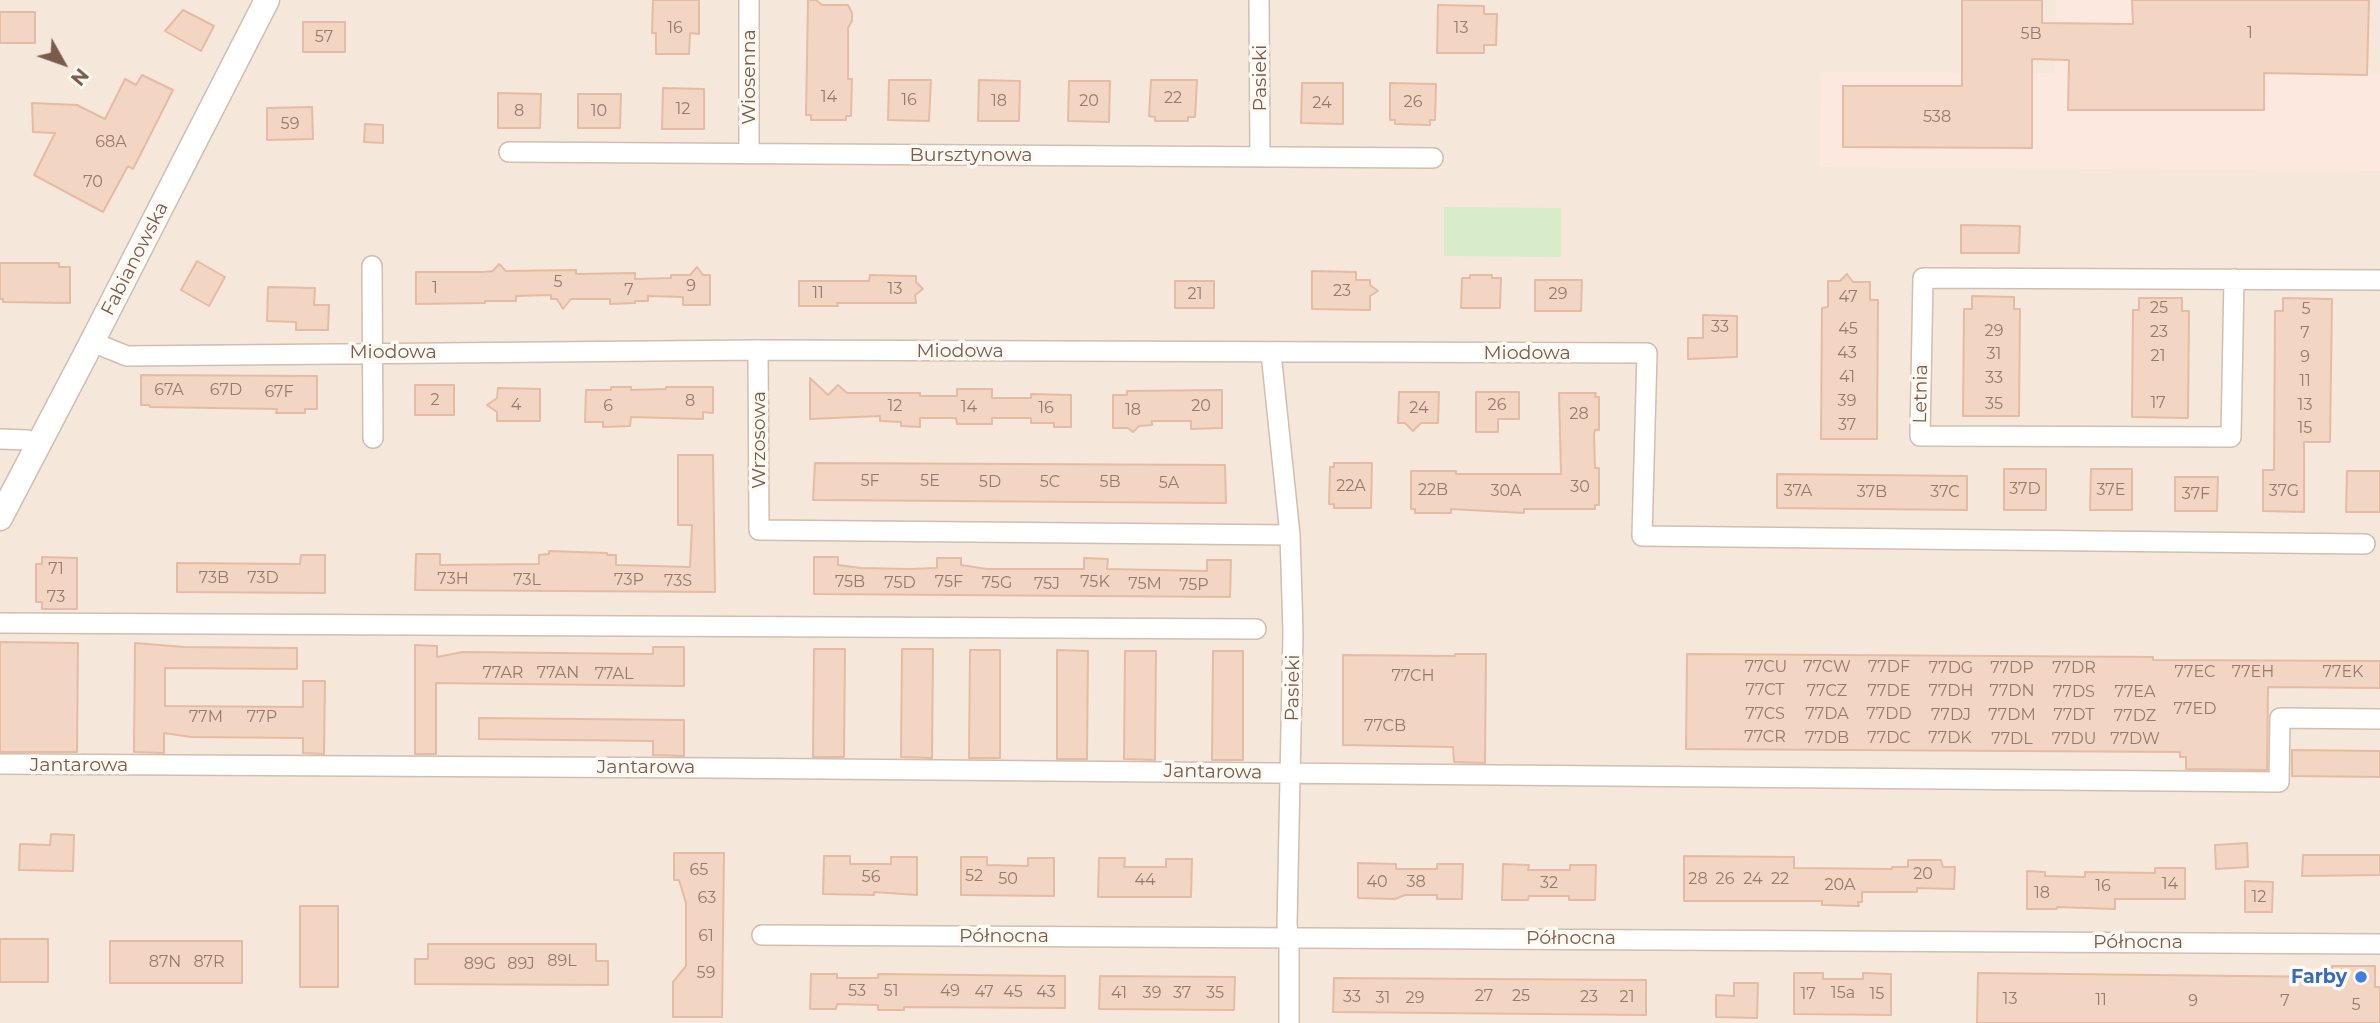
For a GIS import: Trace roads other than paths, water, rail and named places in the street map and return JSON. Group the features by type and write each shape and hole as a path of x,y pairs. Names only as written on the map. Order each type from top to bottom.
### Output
{"street":[{"name":"Fabianowska","path":"0,518 267,0"},
{"name":"Wiosenna","path":"749,0 749,154"},
{"name":"Pasieki","path":"1259,0 1259,157"},
{"name":"Bursztynowa","path":"509,152 1433,158"},
{"path":"372,266 373,438"},
{"name":"Letnia","path":"2234,279 2231,437 1920,436 1923,278 2234,279 2380,280"},
{"name":"Miodowa","path":"92,342 127,356 758,350 1647,353 1642,536 2365,544"},
{"name":"Wrzosowa","path":"758,350 759,530 1290,535"},
{"name":"Pasieki","path":"1271,353 1290,535 1293,647 1287,925 1289,1023"},
{"path":"0,439 27,440 38,446"},
{"path":"0,623 1256,629"},
{"name":"Jantarowa","path":"0,764 2279,782 2280,718 2380,719"},
{"name":"Północna","path":"762,935 2380,944"}],"place":[{"name":"Farby","path":"2361,977"}]}
